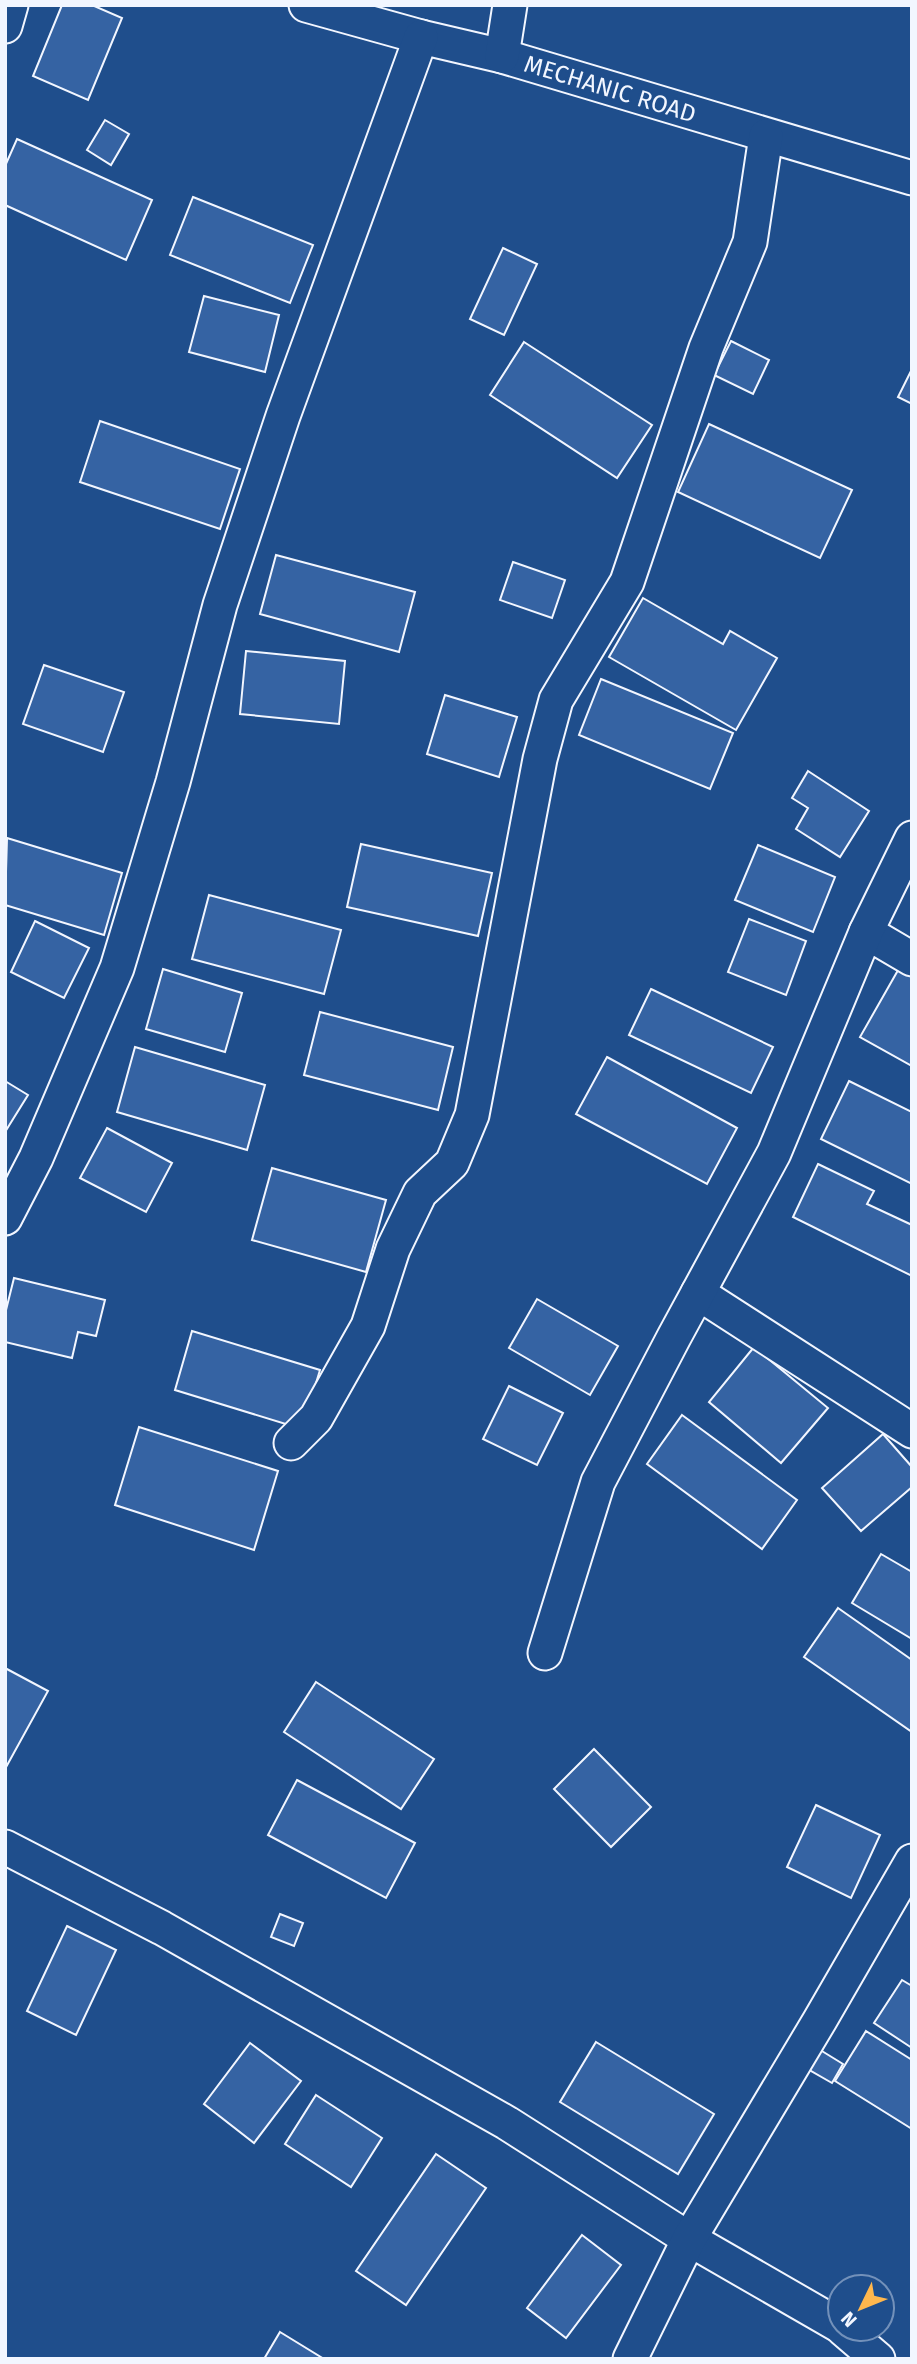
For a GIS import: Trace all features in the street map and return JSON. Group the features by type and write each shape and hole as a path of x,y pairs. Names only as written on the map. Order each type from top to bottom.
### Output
{"street":[{"path":"5,26 11,5"},
{"name":"MECHANIC ROAD","path":"306,5 502,56 912,178"},
{"path":"502,56 510,5"},
{"path":"5,1218 36,1158 117,968 173,782 220,605 283,416 421,37"},
{"path":"291,1443 316,1418 368,1326 393,1248 420,1193 453,1163 472,1115 540,759 556,700 627,582 706,348 750,242 766,136"},
{"path":"545,1653 598,1482 774,1153 866,932 912,838"},
{"path":"866,932 912,958"},
{"path":"698,1293 912,1431"},
{"path":"5,1847 162,1928 495,2116 689,2239 826,2319"},
{"path":"630,2359 689,2239 912,1861"},
{"path":"859,2343 878,2359"}],"building":[{"path":"62,5 92,5 122,18 88,100 33,76"},
{"path":"105,120 129,134 111,165 87,150"},
{"path":"17,139 152,200 126,260 5,205 5,166"},
{"path":"193,197 313,245 290,303 170,255"},
{"path":"503,248 537,264 504,335 470,319"},
{"path":"204,296 279,315 265,372 189,352"},
{"path":"731,341 769,360 753,394 714,375"},
{"path":"524,342 652,425 617,478 490,395"},
{"path":"912,369 912,404 898,397"},
{"path":"100,421 240,469 220,529 80,482"},
{"path":"709,424 852,490 820,558 678,492"},
{"path":"276,555 415,592 399,652 260,614"},
{"path":"513,562 565,580 552,618 500,600"},
{"path":"643,598 723,644 730,631 777,658 736,730 609,657"},
{"path":"246,651 345,661 339,724 240,714"},
{"path":"44,665 124,692 103,752 23,724"},
{"path":"601,679 733,733 710,789 579,735"},
{"path":"445,695 517,717 499,777 427,754"},
{"path":"808,771 869,811 840,857 796,829 808,808 792,798"},
{"path":"7,838 122,873 104,935 5,905"},
{"path":"361,844 492,873 478,936 347,907"},
{"path":"758,845 835,877 813,932 735,900"},
{"path":"209,895 341,930 324,994 192,959"},
{"path":"749,919 806,941 786,995 728,972"},
{"path":"35,921 89,948 64,998 11,972"},
{"path":"901,965 912,972 912,1066 860,1037"},
{"path":"163,969 242,993 225,1052 146,1029"},
{"path":"651,989 773,1047 751,1093 629,1035"},
{"path":"320,1012 453,1047 438,1110 304,1075"},
{"path":"135,1047 265,1085 247,1150 117,1112"},
{"path":"607,1057 737,1128 707,1184 576,1114"},
{"path":"5,1081 28,1095 5,1132"},
{"path":"849,1081 912,1112 912,1184 821,1139"},
{"path":"107,1128 172,1163 146,1212 80,1178"},
{"path":"818,1164 874,1191 867,1204 912,1225 912,1276 793,1217"},
{"path":"272,1168 386,1200 366,1272 252,1240"},
{"path":"14,1278 105,1300 96,1336 78,1332 72,1358 5,1342 5,1314"},
{"path":"537,1299 618,1346 590,1395 509,1348"},
{"path":"192,1331 320,1370 302,1429 175,1390"},
{"path":"754,1347 828,1408 781,1463 709,1402"},
{"path":"509,1386 563,1413 537,1465 483,1439"},
{"path":"682,1415 797,1500 762,1549 647,1464"},
{"path":"139,1427 278,1471 254,1550 115,1505"},
{"path":"883,1434 912,1467 912,1487 861,1531 822,1488"},
{"path":"881,1554 912,1572 912,1639 852,1603"},
{"path":"838,1608 912,1660 912,1732 804,1657"},
{"path":"5,1668 48,1691 5,1769"},
{"path":"316,1682 434,1759 401,1809 284,1732"},
{"path":"594,1749 651,1807 611,1847 554,1789"},
{"path":"297,1780 415,1843 386,1898 268,1835"},
{"path":"816,1805 880,1835 851,1898 787,1867"},
{"path":"280,1914 303,1923 294,1946 271,1937"},
{"path":"67,1926 116,1950 76,2035 27,2011"},
{"path":"902,1980 912,1986 912,2048 874,2023"},
{"path":"866,2031 912,2060 912,2129 835,2081"},
{"path":"596,2042 714,2114 678,2174 560,2102"},
{"path":"250,2043 301,2081 254,2143 204,2104"},
{"path":"817,2048 843,2064 832,2083 806,2068"},
{"path":"316,2095 382,2138 351,2187 285,2144"},
{"path":"436,2154 486,2188 406,2305 356,2271"},
{"path":"582,2235 621,2265 566,2338 527,2308"},
{"path":"280,2332 324,2359 264,2359"}]}
